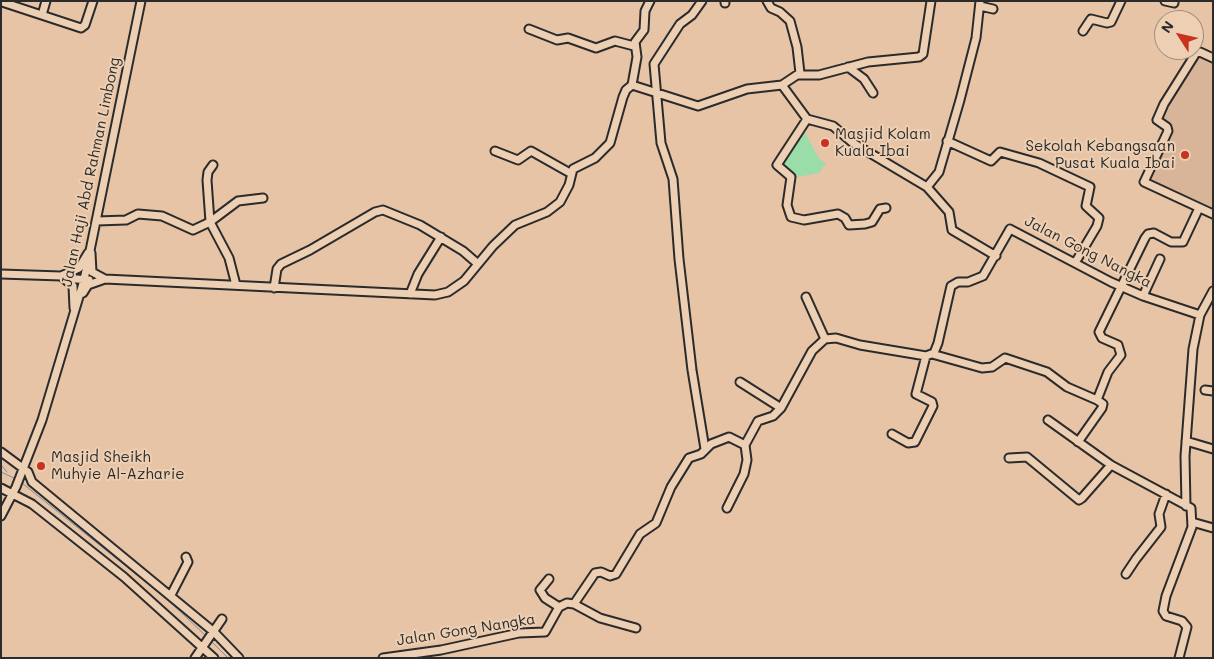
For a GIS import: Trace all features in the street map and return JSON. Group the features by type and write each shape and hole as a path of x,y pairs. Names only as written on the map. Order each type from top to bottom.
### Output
{"street":[{"path":"42,15 46,1"},
{"path":"2,2 82,28 93,1"},
{"name":"Jalan Haji Abd Rahman Limbong","path":"1,516 14,490 42,420 90,252 141,1"},
{"path":"1,274 410,294 435,295 448,292 460,284 515,225 547,212 556,206 566,191 570,173 576,166 595,158 610,143 623,97 626,90 632,85 637,57 634,46 636,39 644,30 645,11 650,1"},
{"path":"702,1 692,15 680,24 655,59 661,143 674,179 679,259 705,449"},
{"path":"767,1 771,8 788,19 791,24 797,47 799,75"},
{"path":"632,85 701,106 746,89 782,85 799,75 820,75 868,62 921,56 930,1"},
{"path":"1083,31 1091,19 1107,23 1111,22 1121,1"},
{"path":"1165,1 1174,3 1174,1"},
{"path":"927,188 938,172 947,141 976,38 980,4 993,9"},
{"path":"529,29 557,40 568,38 596,48 615,40 634,46"},
{"path":"1213,58 1200,52 1196,53 1164,104 1157,120 1167,127 1168,131 1144,180 1144,183 1213,214"},
{"path":"848,67 862,77 873,93"},
{"path":"782,85 807,119 833,126 853,142 927,188 949,212 952,230 996,256"},
{"path":"807,119 777,165 791,177 787,205 791,217 804,220 838,214 845,218 849,225 858,225 871,223 880,209 886,208"},
{"path":"947,141 991,161 1000,152 1039,163 1090,187 1086,206 1099,218 1097,226 1076,263"},
{"path":"496,151 518,160 531,152 570,173"},
{"path":"213,165 208,172 207,180 210,222 229,258 236,286"},
{"path":"97,221 126,220 138,214 162,216 193,230 210,222 238,202 263,198"},
{"path":"1097,400 1108,372 1121,358 1118,345 1102,338 1099,332 1148,234 1154,233 1171,242 1183,242 1199,208"},
{"path":"274,288 277,269 280,264 310,250 375,212 383,210 407,219 441,237 463,251 478,264"},
{"name":"Jalan Gong Nangka","path":"929,355 938,343 951,286 958,282 978,279 987,271 1010,229 1143,296 1200,314"},
{"path":"410,294 418,274 441,237"},
{"path":"63,276 79,268 90,252"},
{"path":"90,252 91,269 103,279"},
{"path":"1143,296 1160,260"},
{"path":"63,276 73,286 74,306"},
{"path":"74,306 86,287 103,279"},
{"path":"1186,506 1186,441 1193,349 1200,314 1213,291"},
{"path":"806,297 825,339"},
{"path":"727,508 744,474 747,460 746,442 758,421 773,416 781,408 812,351 825,339 836,338 860,345 929,355 982,368 992,367 1005,358 1047,372 1067,387 1103,404 1078,442"},
{"path":"892,434 908,443 915,442 933,406 932,402 916,394 929,355"},
{"path":"740,382 781,408"},
{"path":"1205,390 1213,391"},
{"path":"1048,420 1111,465 1191,509 1192,522 1164,604 1165,615 1182,621 1187,627 1179,658"},
{"path":"574,604 595,573 599,572 610,576 616,574 640,534 656,523 671,487 687,460 701,454 705,449 728,437 746,442"},
{"path":"1186,441 1213,449"},
{"path":"1,452 22,471 29,473 32,481 171,594 214,632 239,658"},
{"path":"1009,458 1029,458 1079,500 1111,465"},
{"path":"1,488 14,490 124,577 203,646 214,658"},
{"path":"1126,574 1161,528 1159,514 1166,494"},
{"path":"1192,522 1213,528"},
{"path":"171,594 188,562 186,557"},
{"path":"549,579 540,590 545,598 559,607 567,603 574,604 600,618 636,628"},
{"name":"Jalan Gong Nangka","path":"383,658 441,650 519,633 542,633 548,629 559,607"},
{"path":"195,658 222,619"}],"shaded area":[{"name":"Sekolah Kebangsaan Pusat Kuala Ibai","path":"1204,56 1213,60 1213,212 1145,182 1171,128 1159,121 1169,98 1194,60 1204,60"}],"green space":[{"path":"804,131 820,160 826,163 819,173 797,177 782,166"}],"waterway":[{"path":"1,465 7,472"},
{"path":"1,472 16,479"},
{"path":"22,483 167,599 207,637"},
{"path":"211,641 228,658"}],"place":[{"name":"Masjid Kolam Kuala Ibai","path":"825,143"},
{"name":"Sekolah Kebangsaan Pusat Kuala Ibai","path":"1185,155"},
{"name":"Masjid Sheikh Muhyie Al-Azharie","path":"41,466"}]}
